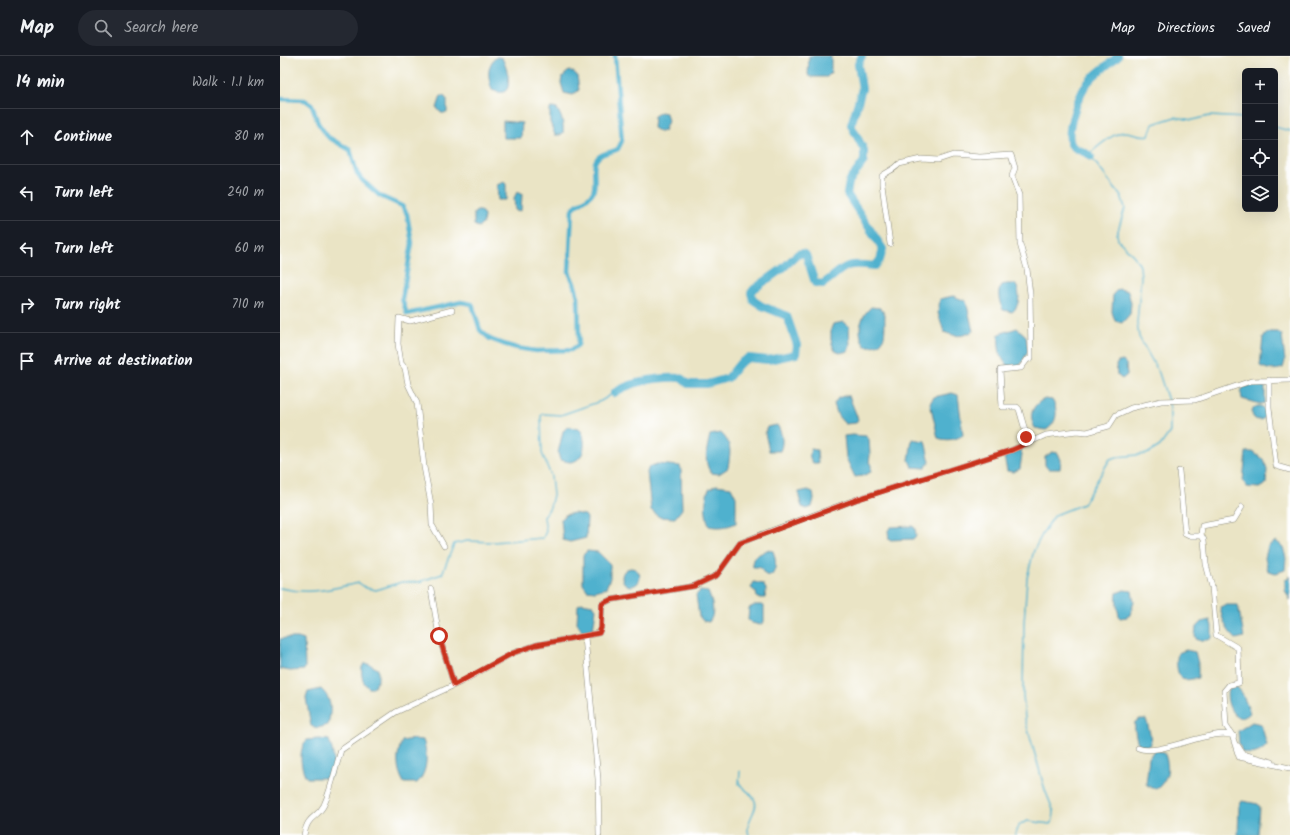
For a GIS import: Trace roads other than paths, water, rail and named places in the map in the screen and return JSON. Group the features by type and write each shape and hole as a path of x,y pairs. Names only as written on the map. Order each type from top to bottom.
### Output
{"street":[{"path":"890,244 882,184 882,176 886,172 895,169 899,164 921,159 938,160 953,155 980,157 1011,154 1015,168 1012,176 1019,195 1020,244 1027,269 1030,294 1031,358 1027,360 1021,368 1000,370 1000,383 1002,407 1019,409 1025,425 1026,437 1030,442"},
{"path":"444,546 432,525 431,504 424,467 416,403 408,384 405,368 400,363 398,331 399,318 410,321 452,310"},
{"path":"1269,380 1269,407 1276,466 1290,470"},
{"path":"304,835 309,820 320,812 323,806 335,775 341,750 396,712 454,685 513,653 536,645 585,637 599,633 601,628 602,604 610,600 694,586 717,575 740,543 858,499 1012,450 1046,435 1077,431 1087,432 1109,426 1116,415 1126,410 1161,401 1195,400 1251,381 1290,380"},
{"path":"1179,471 1185,534 1189,536 1200,536 1203,537 1204,540 1206,564 1212,587 1216,635 1238,648 1239,683 1228,685 1224,691 1226,726 1234,736 1243,754 1290,767"},
{"path":"1200,536 1202,526 1234,520 1242,507"},
{"path":"431,589 439,636 454,685"},
{"path":"585,637 599,792 599,835"},
{"path":"1138,748 1142,750 1164,748 1211,736 1232,735"}],"water":[{"path":"809,56 831,56 831,73 827,77 811,77 808,75"},
{"path":"497,57 502,58 509,82 508,88 505,91 500,92 492,90 489,77 491,64"},
{"path":"569,71 577,75 579,90 573,95 564,93 561,83 562,77"},
{"path":"441,96 444,96 447,100 447,113 441,113 437,108"},
{"path":"550,109 557,109 562,121 563,133 560,135 555,135 550,122"},
{"path":"661,112 666,113 668,121 664,131 660,132 653,128 654,116"},
{"path":"503,121 522,123 521,138 503,138"},
{"path":"504,182 506,184 506,200 498,200 497,185"},
{"path":"517,192 522,194 521,211 515,210 514,198"},
{"path":"481,211 484,216 483,224 478,227 474,225 474,213"},
{"path":"1015,284 1019,295 1017,306 1012,312 1003,310 1000,304 999,291 1001,285"},
{"path":"1118,289 1128,291 1131,303 1130,314 1122,323 1115,321 1112,312 1113,294"},
{"path":"953,296 966,301 973,331 959,336 944,332 938,313 940,299"},
{"path":"871,307 880,308 885,314 885,333 882,342 873,346 865,346 862,341 860,325 864,315"},
{"path":"844,322 849,326 850,346 848,351 840,353 834,350 831,340 831,329 833,324"},
{"path":"1017,328 1026,336 1028,351 1020,366 1009,367 1001,356 999,334"},
{"path":"1269,332 1278,332 1282,335 1285,361 1283,368 1277,370 1271,370 1260,366 1263,337"},
{"path":"1123,361 1126,364 1127,375 1122,379 1117,375 1116,365 1118,362"},
{"path":"1265,385 1265,403 1260,404 1242,399 1241,393 1243,387"},
{"path":"952,393 958,395 963,435 954,439 941,439 938,438 930,403 934,397"},
{"path":"849,396 858,419 856,423 845,424 838,416 834,404 838,398"},
{"path":"1045,399 1052,400 1056,408 1055,421 1046,430 1035,428 1032,419 1032,411 1034,407"},
{"path":"1259,406 1264,408 1266,413 1264,418 1259,420 1254,418 1252,413 1254,408"},
{"path":"777,425 782,438 782,445 780,451 769,451 765,433 767,427"},
{"path":"568,427 579,428 582,432 584,442 584,448 580,458 576,461 570,462 560,460 558,453 563,431"},
{"path":"721,433 725,437 730,449 728,468 719,474 711,473 706,460 710,435"},
{"path":"844,436 866,436 869,439 869,463 871,464 871,472 862,476 855,477 846,458"},
{"path":"912,439 925,441 930,462 925,468 912,467 909,460"},
{"path":"811,449 817,450 818,463 813,463 811,460"},
{"path":"1020,449 1022,454 1020,469 1013,472 1007,471 1004,456"},
{"path":"1052,452 1058,453 1061,460 1060,469 1048,469 1045,465 1045,457"},
{"path":"1246,452 1253,452 1264,460 1267,469 1266,484 1259,488 1247,487 1243,481"},
{"path":"657,464 680,466 681,469 682,509 675,518 659,517 651,510 647,472 649,467"},
{"path":"716,485 731,487 736,497 736,523 723,527 709,526 706,512 706,498 709,489"},
{"path":"808,490 813,492 814,499 812,507 807,509 802,507 799,492"},
{"path":"574,513 585,515 587,518 586,538 570,542 563,540 561,519 565,515"},
{"path":"912,526 915,528 916,536 913,539 889,540 888,530 891,527"},
{"path":"1276,541 1283,547 1286,558 1285,570 1276,573 1268,571 1265,558 1268,546"},
{"path":"767,550 773,551 775,560 774,572 772,575 764,574 760,567 753,567 752,563 754,557"},
{"path":"587,551 598,552 610,564 610,578 606,588 595,591 587,590 583,584 583,555"},
{"path":"631,568 635,569 639,573 639,581 635,585 631,586 627,585 623,581 622,577 623,573 627,569"},
{"path":"1290,576 1290,600 1285,590 1285,580"},
{"path":"754,582 763,584 766,589 765,598 757,598 756,592 751,588"},
{"path":"1124,590 1132,591 1134,602 1130,615 1120,618 1117,606 1117,593"},
{"path":"700,591 708,592 711,599 713,611 709,622 703,621 699,616 696,595"},
{"path":"582,603 593,605 596,609 593,631 582,631 577,623 578,605"},
{"path":"755,605 764,606 764,622 760,625 752,623 748,620 749,608"},
{"path":"1225,605 1238,605 1244,637 1236,639 1228,629 1220,607"},
{"path":"1210,620 1212,626 1212,638 1208,640 1197,640 1195,636 1196,627 1201,622"},
{"path":"298,638 304,640 304,670 290,671 280,669 280,639"},
{"path":"1186,650 1195,652 1198,663 1198,678 1186,680 1181,679 1179,676 1177,666 1178,653"},
{"path":"364,664 369,664 378,669 378,680 373,688 369,688 363,681 362,667"},
{"path":"1237,687 1242,693 1250,713 1245,717 1235,715 1229,706 1227,694 1228,689"},
{"path":"321,689 328,697 330,715 328,725 318,728 311,726 306,698 308,692"},
{"path":"1140,719 1146,719 1151,744 1148,746 1139,746 1137,740 1135,722"},
{"path":"1252,722 1261,724 1267,745 1259,752 1249,754 1242,752 1239,743 1238,731"},
{"path":"413,739 423,740 426,751 425,768 421,779 417,783 404,783 398,767 399,752 402,741"},
{"path":"307,740 329,740 333,754 333,769 329,778 307,778 301,759 302,748"},
{"path":"1154,750 1164,752 1168,767 1166,776 1158,788 1151,788 1146,784 1149,758"},
{"path":"1242,801 1258,804 1260,807 1258,835 1238,835 1239,806"}],"waterway":[{"path":"280,99 305,100 312,105 318,123 328,137 350,150 357,173 362,180 380,196 402,206 407,214 412,243 402,299 407,314 461,302 472,304 480,330 490,339 517,348 536,351 571,350 578,345 579,338 578,297 569,272 572,210 593,192 595,183 594,168 597,159 602,155 618,149 622,141 615,56"},
{"path":"614,393 630,385 664,378 681,378 688,384 707,384 728,378 740,363 748,358 768,360 796,354 797,345 787,316 762,306 753,300 751,293 754,289 782,269 798,254 802,253 806,255 815,283 823,284 846,267 851,265 875,266 880,260 883,249 847,194 849,182 864,161 864,150 851,125 862,89 858,64 862,56"},
{"path":"1091,157 1071,144 1070,130 1074,111 1086,85 1093,77 1118,56"},
{"path":"1089,154 1114,135 1127,132 1146,136 1149,135 1153,124 1175,117 1192,120 1209,116 1242,118"},
{"path":"1278,128 1290,131"},
{"path":"1015,835 1020,824 1028,821 1050,824 1053,820 1054,812 1045,790 1025,719 1023,695 1024,623 1027,578 1034,550 1044,531 1055,515 1083,504 1110,459 1147,454 1160,446 1170,432 1170,407 1159,373 1139,337 1137,323 1141,277 1140,266 1134,256 1118,240 1117,234 1125,208 1122,198 1091,157"},
{"path":"280,588 311,591 359,583 366,588 376,590 402,582 419,582 442,574 454,544 467,541 493,542 543,538 546,531 544,517 550,507 553,495 551,476 542,453 541,416 543,414 561,415 601,401 614,393"},
{"path":"740,771 739,784 752,796 756,804 748,825 749,835"}]}
